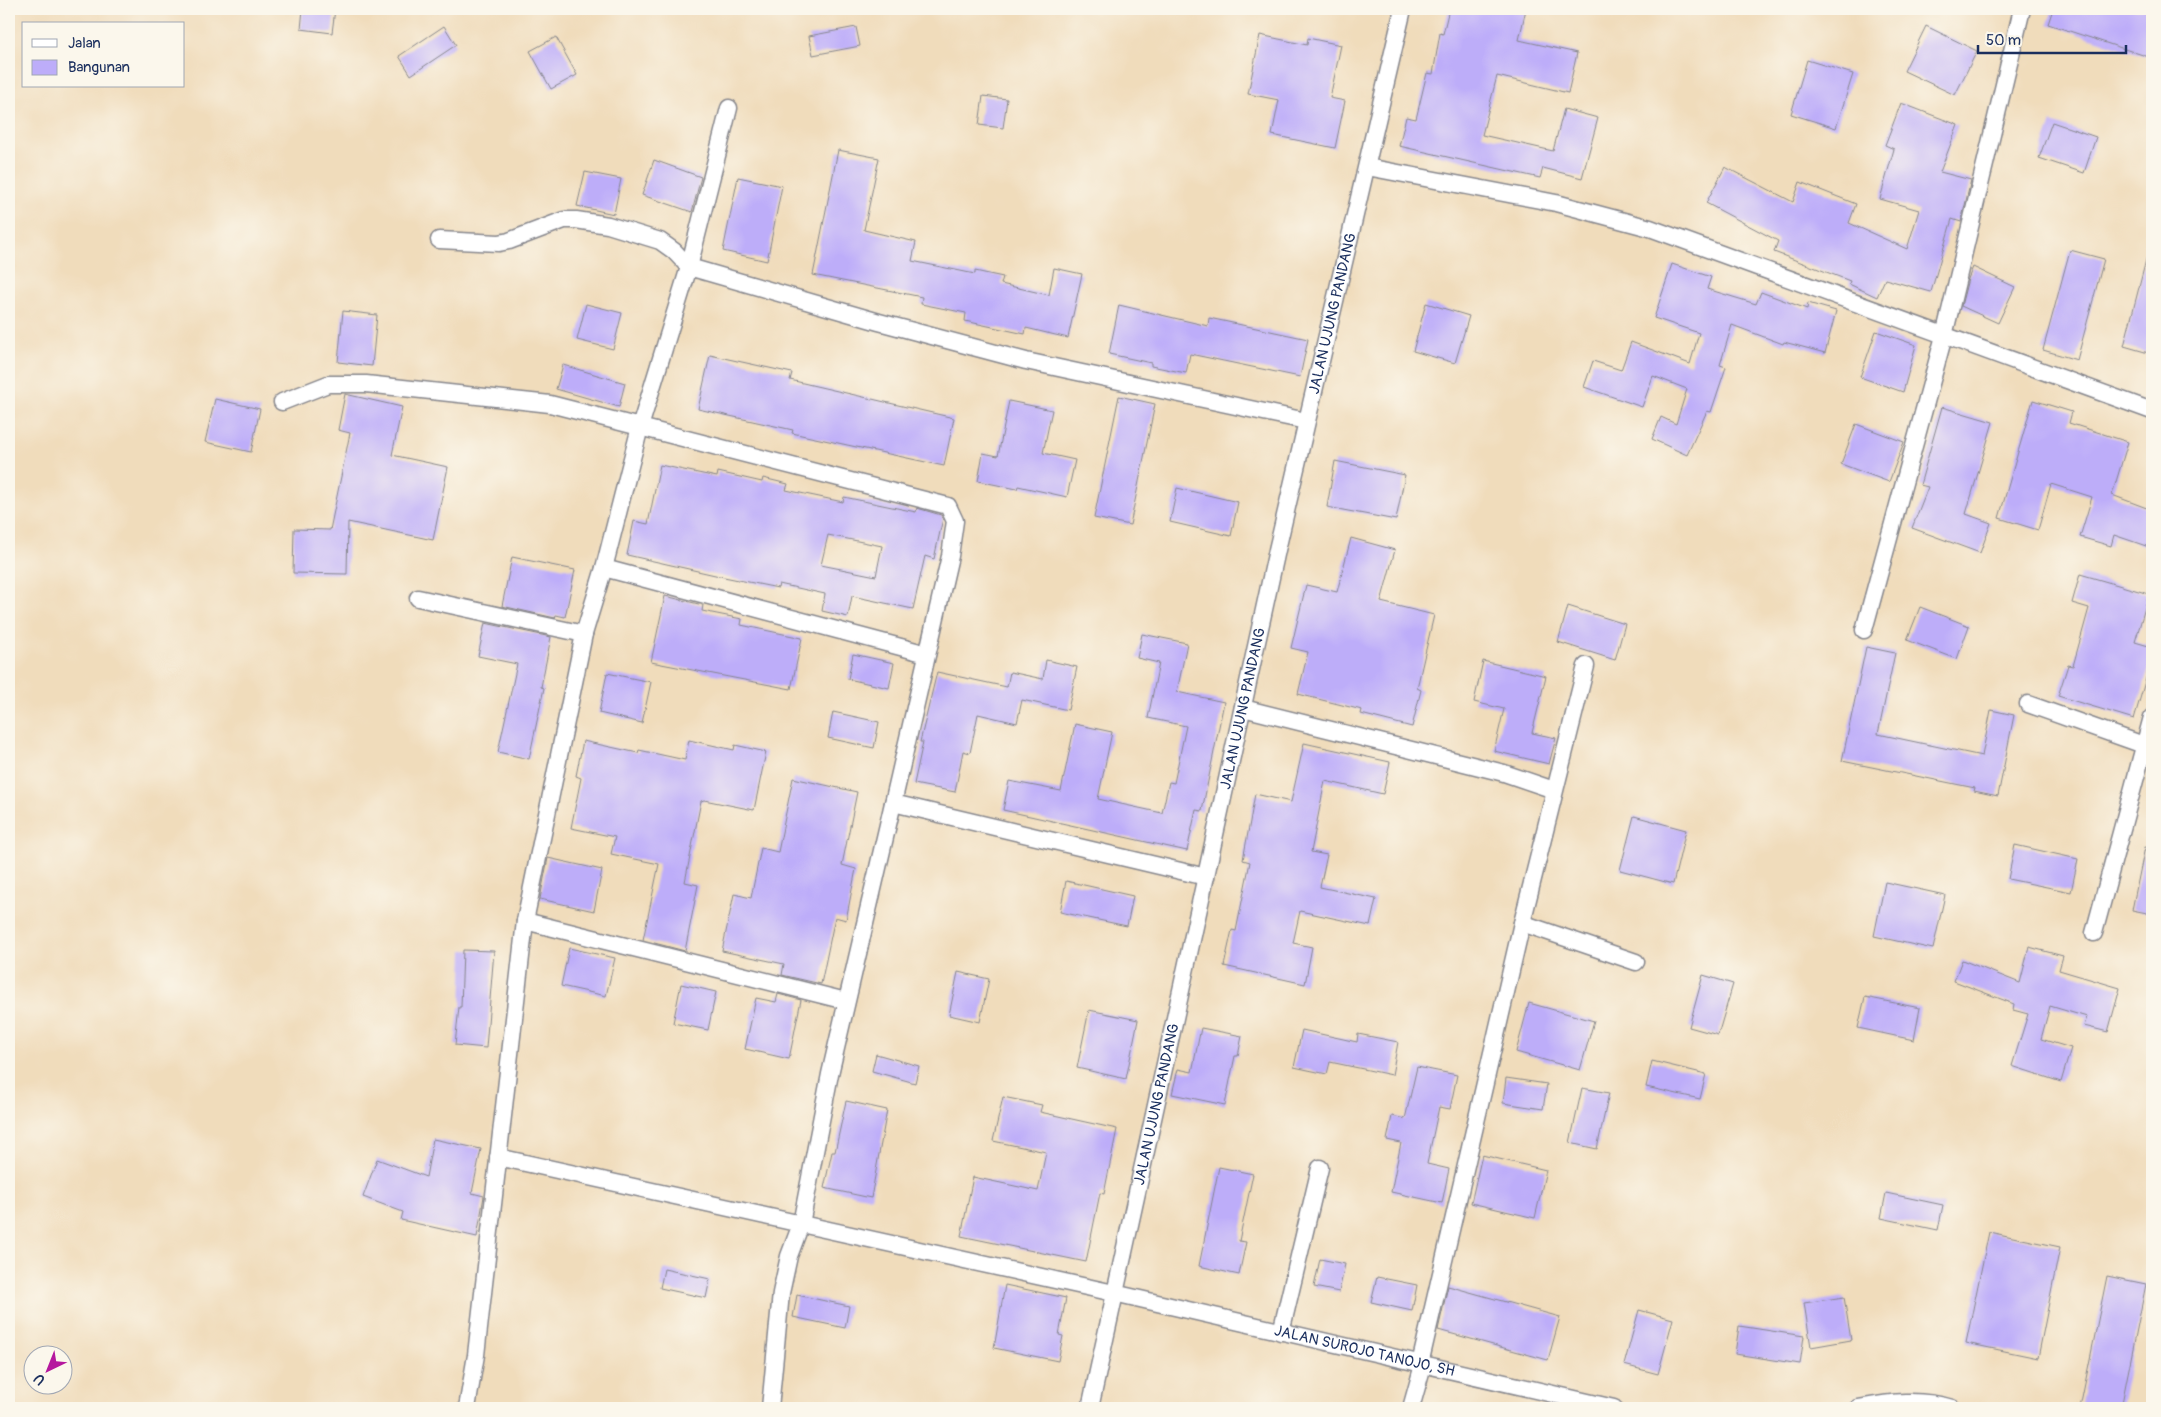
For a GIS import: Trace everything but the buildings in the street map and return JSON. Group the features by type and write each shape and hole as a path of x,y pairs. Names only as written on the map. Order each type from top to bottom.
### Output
{"street":[{"name":"JALAN UJUNG PANDANG","path":"1090,1408 1306,421 1367,167 1402,9"},
{"path":"1864,630 1944,336 2022,9"},
{"path":"467,1408 476,1355 525,921 584,634 604,568 640,427 689,267 729,108"},
{"path":"1367,167 1556,203 1627,221 2152,411"},
{"path":"439,240 498,243 509,241 556,223 576,220 608,224 660,241 674,250 689,267 897,327 1026,361 1306,421"},
{"path":"282,402 328,384 366,384 550,404 948,506 956,521 893,803 846,1001 801,1224 789,1256 781,1293 770,1408"},
{"path":"604,568 927,654"},
{"path":"418,598 584,634"},
{"path":"1411,1408 1522,923 1586,666"},
{"path":"2028,704 2149,747"},
{"path":"1244,708 1504,773 1554,790"},
{"path":"2094,933 2149,747 2152,717"},
{"path":"893,803 1206,877"},
{"path":"525,921 846,1001"},
{"path":"1522,923 1636,962"},
{"name":"JALAN SUROJO TANOJO, SH","path":"498,1157 1114,1293 1614,1408"},
{"path":"1281,1332 1320,1168"},
{"path":"1858,1408 1891,1402 1917,1401 1952,1408"}]}
